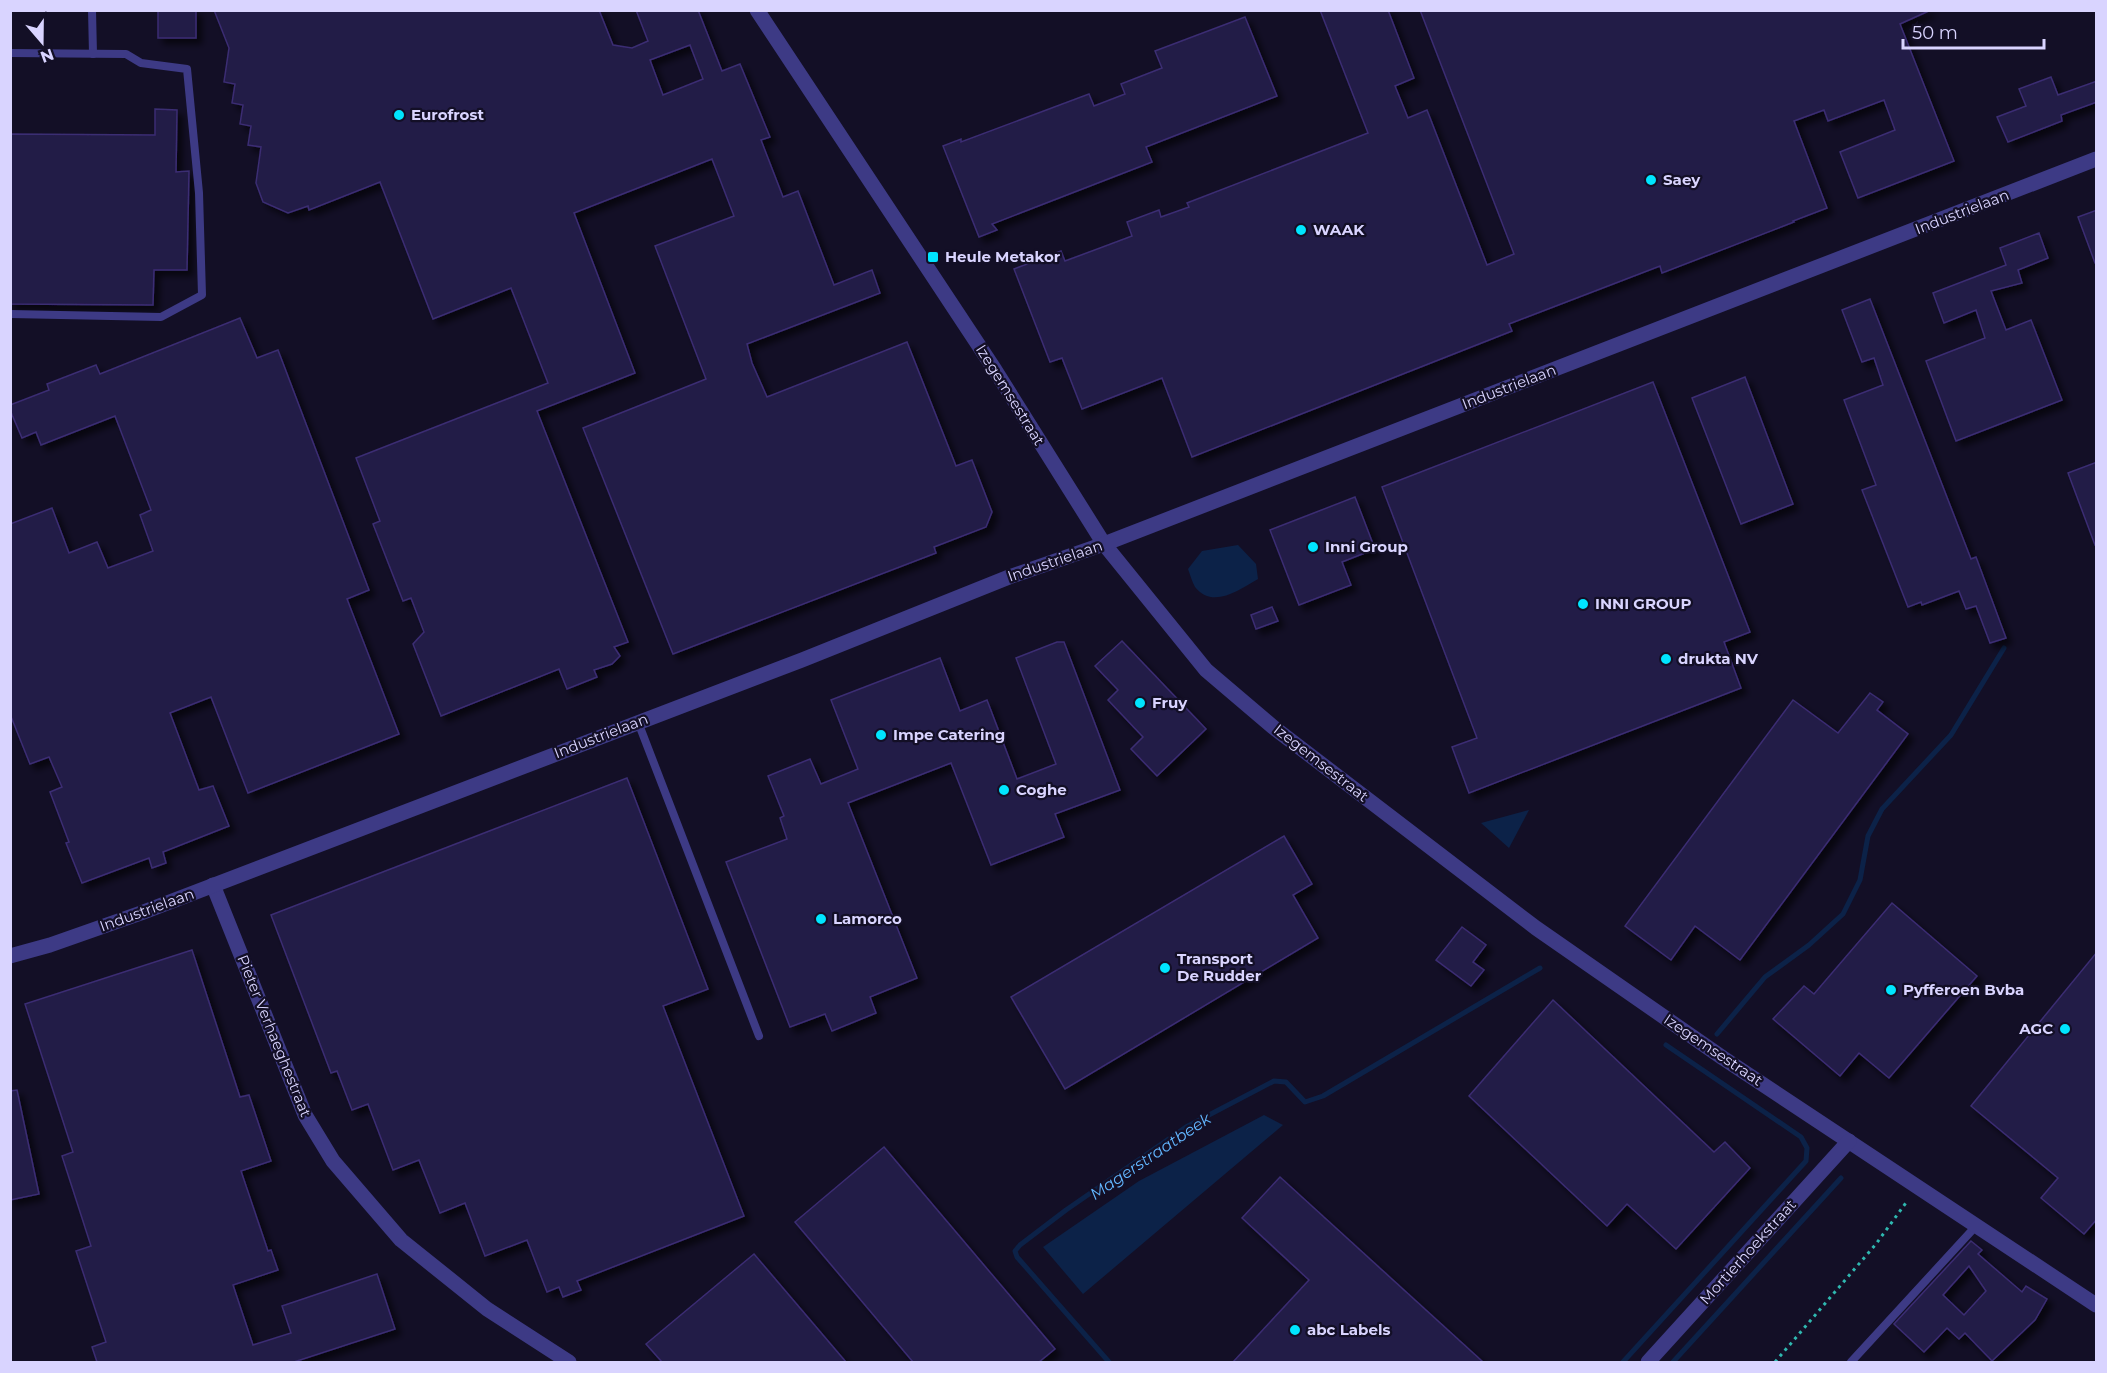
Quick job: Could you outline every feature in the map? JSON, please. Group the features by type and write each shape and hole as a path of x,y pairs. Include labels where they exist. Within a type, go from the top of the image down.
{"street":[{"name":"Izegemsestraat","path":"757,10 995,370 1104,544 1206,670 1273,727 1536,928 1723,1058 2097,1305"},
{"name":"Industrielaan","path":"10,956 50,945 213,885 1009,577 1104,544 2097,159"},
{"name":"Pieter Verhaeghestraat","path":"213,885 305,1115 333,1161 401,1240 487,1309 569,1362"},
{"name":"Mortierhoekstraat","path":"1648,1362 1849,1141"}],"lane":[{"path":"92,10 93,54"},
{"path":"10,53 126,54 141,63 186,69 199,193 202,295 161,317 10,314"},
{"path":"638,722 759,1036"},
{"path":"1851,1362 1976,1226"}],"path":[{"path":"1775,1362 1876,1244 1917,1186"}],"water":[{"path":"1238,545 1256,564 1258,579 1226,595 1210,597 1202,594 1195,587 1188,569 1202,551"},
{"path":"1529,810 1509,848 1481,823"},
{"path":"1264,1115 1283,1125 1083,1294 1043,1247 1139,1181"}],"building":[{"path":"158,10 196,10 196,38 158,38"},
{"path":"214,10 599,10 613,45 632,48 648,41 636,10 698,10 722,71 740,64 770,137 761,140 783,197 798,191 834,285 872,270 880,293 747,344 752,363 767,397 907,342 956,466 972,460 992,512 986,527 934,547 936,553 673,654 583,428 706,379 655,246 734,216 712,159 574,213 635,373 537,411 628,642 614,647 620,656 612,664 594,670 597,677 567,689 559,669 441,716 413,644 424,632 411,598 403,601 373,524 380,521 356,458 548,383 511,288 433,319 380,182 309,210 308,206 288,213 263,202 256,183 261,147 248,145 251,126 240,124 243,105 232,103 235,84 224,82 229,48","holes":["690,45 703,79 663,95 650,60"]},
{"path":"1320,10 1388,10 1414,78 1395,86 1408,118 1427,110 1487,265 1514,254 1420,10 1931,10 1900,24 1954,161 1858,198 1840,152 1895,130 1884,100 1828,121 1824,110 1794,121 1827,208 1662,273 1660,266 1509,324 1512,331 1192,457 1162,378 1082,409 1062,358 1050,362 1014,269 1061,251 1065,261 1132,236 1127,222 1159,210 1161,217 1189,207 1187,203 1368,133"},
{"path":"1245,17 1277,96 1146,147 1152,162 992,224 997,230 979,237 943,146 961,139 961,142 1089,94 1094,106 1125,94 1121,84 1162,68 1155,51"},
{"path":"2051,77 2058,95 2097,81 2097,102 2061,115 2062,121 2008,142 1997,117 2026,106 2019,89"},
{"path":"155,109 177,110 176,172 189,171 187,270 154,270 153,305 10,304 10,134 155,135"},
{"path":"2097,210 2097,263 2095,263 2078,217"},
{"path":"2039,233 2048,258 2018,270 2022,283 1991,291 2006,330 2031,320 2062,400 1956,441 1926,361 1985,338 1976,310 1944,323 1933,293 2006,265 2000,248"},
{"path":"1870,299 1971,559 1976,557 2006,638 1990,643 1976,606 1966,609 1959,591 1922,605 1921,602 1908,607 1862,490 1876,485 1844,400 1883,385 1874,358 1862,362 1842,310"},
{"path":"240,318 257,358 278,350 369,590 347,599 399,734 248,793 211,697 170,713 199,790 213,786 229,826 163,852 166,863 152,868 149,858 82,883 66,843 69,842 50,792 62,787 49,757 30,764 10,714 10,524 52,508 69,553 97,542 108,568 153,551 140,515 151,510 115,416 41,445 36,432 22,438 10,405 49,390 47,384 96,365 100,374"},
{"path":"1745,377 1793,504 1741,524 1692,398"},
{"name":"INNI GROUP","path":"1653,382 1750,632 1724,642 1741,688 1469,793 1452,747 1477,738 1382,487"},
{"path":"2097,462 2097,544 2095,545 2068,473"},
{"path":"1355,497 1375,549 1342,562 1351,585 1299,605 1270,530"},
{"path":"1272,607 1278,621 1256,629 1251,615"},
{"path":"1122,641 1206,729 1157,776 1131,749 1143,737 1108,700 1118,690 1095,666"},
{"path":"1057,642 1064,642 1120,790 1055,814 1064,837 991,865 951,763 848,803 917,978 870,997 876,1013 832,1031 825,1014 790,1027 726,862 787,839 780,818 784,816 768,776 810,759 821,784 858,769 831,700 940,658 960,711 987,700 1017,779 1056,764 1016,658"},
{"path":"1870,693 1883,702 1877,710 1908,734 1740,960 1695,926 1671,960 1625,926 1793,700 1838,733"},
{"path":"627,778 708,989 663,1006 744,1216 577,1281 581,1290 563,1297 559,1287 547,1292 527,1240 485,1256 465,1203 440,1213 419,1160 393,1170 368,1104 352,1110 337,1071 331,1073 271,915"},
{"name":"Transport De Rudder","path":"1284,836 1312,884 1293,895 1318,938 1065,1089 1011,997"},
{"name":"Pyfferoen Bvba","path":"1892,903 1977,976 1889,1078 1859,1053 1840,1076 1773,1019 1804,986 1814,994"},
{"path":"1462,927 1486,945 1473,962 1484,970 1471,986 1436,960"},
{"path":"192,950 240,1097 249,1095 271,1161 241,1171 268,1251 271,1250 278,1270 233,1285 253,1345 291,1333 282,1306 377,1274 395,1329 294,1362 97,1362 92,1347 106,1342 76,1251 91,1246 62,1156 73,1152 25,1004"},
{"name":"AGC","path":"2097,952 2097,1219 2084,1234 2041,1198 2058,1178 1971,1106"},
{"path":"1553,1000 1714,1152 1725,1142 1750,1168 1676,1249 1627,1204 1607,1226 1469,1096"},
{"path":"17,1090 39,1194 10,1200 10,1091"},
{"path":"884,1147 1055,1349 1039,1362 913,1362 795,1222"},
{"path":"1280,1177 1483,1362 1233,1362 1309,1280 1242,1218"},
{"path":"1971,1241 1982,1250 1978,1254 2022,1292 2026,1286 2047,1299 2035,1320 1992,1361 1965,1333 1959,1339 1947,1328 1924,1352 1894,1324","holes":["1969,1266 1986,1291 1964,1315 1943,1295"]},
{"path":"754,1254 846,1362 662,1362 646,1344"}],"waterway":[{"name":"Magerstraatbeek","path":"1717,1034 1765,977 1809,945 1843,914 1860,880 1868,836 1882,809 1951,735 2004,648"},
{"name":"Magerstraatbeek","path":"1109,1362 1017,1257 1015,1251 1020,1245 1066,1210 1186,1127 1274,1081 1286,1082 1305,1102 1323,1096 1540,968"},
{"path":"1623,1362 1806,1161 1807,1148 1801,1137 1666,1045"},
{"path":"1673,1362 1841,1178"}],"place":[{"name":"Eurofrost","path":"399,115"},
{"name":"Saey","path":"1651,180"},
{"name":"WAAK","path":"1301,230"},
{"name":"Heule Metakor","path":"933,257"},
{"name":"Inni Group","path":"1313,547"},
{"name":"INNI GROUP","path":"1583,604"},
{"name":"drukta NV","path":"1666,659"},
{"name":"Fruy","path":"1140,703"},
{"name":"Impe Catering","path":"881,735"},
{"name":"Coghe","path":"1004,790"},
{"name":"Lamorco","path":"821,919"},
{"name":"Transport De Rudder","path":"1165,968"},
{"name":"Pyfferoen Bvba","path":"1891,990"},
{"name":"AGC","path":"2065,1029"},
{"name":"abc Labels","path":"1295,1330"}]}
